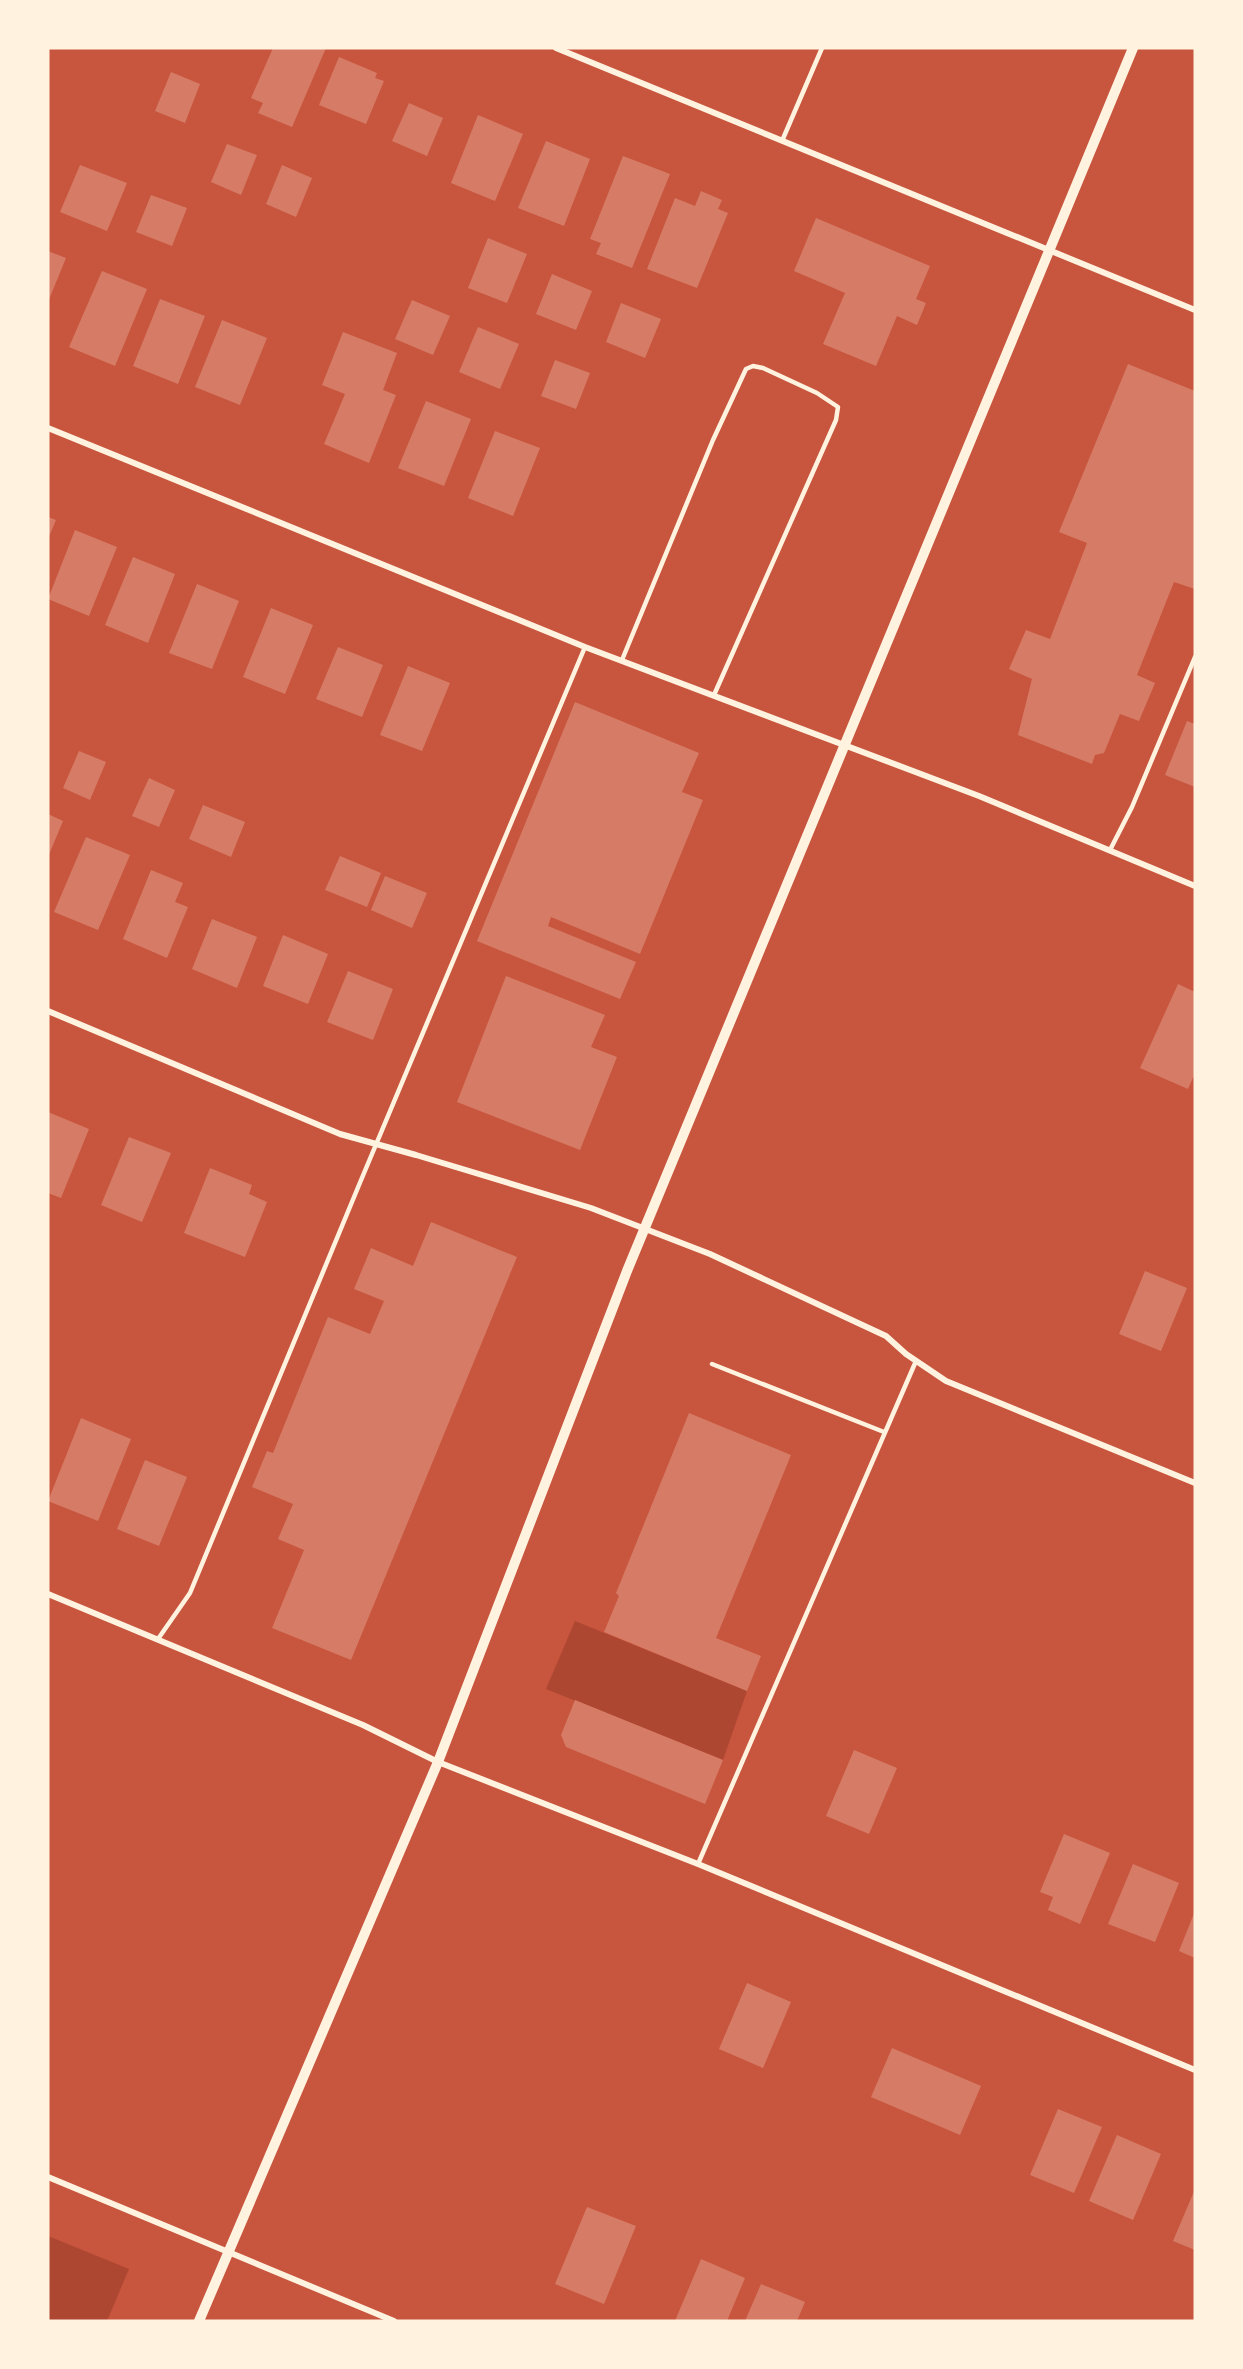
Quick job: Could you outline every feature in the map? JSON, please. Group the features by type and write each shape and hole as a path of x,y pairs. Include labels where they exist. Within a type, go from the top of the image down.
{"street":[{"path":"556,48 1195,310"},
{"path":"199,2321 438,1762 623,1283 1133,48"},
{"path":"48,428 585,647 980,796 1195,886"},
{"path":"48,1011 340,1134 591,1208 710,1254 886,1336 916,1361 946,1381 1195,1483"},
{"path":"48,1594 363,1725 438,1762 698,1863 1195,2070"},
{"path":"48,2177 394,2321"}],"lane":[{"path":"782,141 822,48"},
{"path":"622,660 713,440 746,369 753,366 763,368 818,393 838,407 836,420 714,695"},
{"path":"158,1639 190,1593 585,647"},
{"path":"1110,850 1132,807 1195,657"},
{"path":"698,1863 916,1361"},
{"path":"712,1364 885,1432"}],"shaded area":[{"path":"575,1621 747,1691 723,1760 546,1689"},
{"path":"48,2236 129,2269 107,2321 48,2321"}],"building":[{"path":"273,48 326,48 292,127 258,113 263,103 251,98"},
{"path":"339,57 377,73 375,78 384,81 366,124 319,105"},
{"path":"171,72 200,84 185,123 155,111"},
{"path":"409,103 443,118 427,156 392,141"},
{"path":"478,115 523,134 495,201 451,183"},
{"path":"546,141 590,159 564,226 518,208"},
{"path":"227,144 257,155 241,195 211,182"},
{"path":"623,156 670,174 632,268 596,254 601,243 590,239"},
{"path":"80,165 127,183 107,231 60,212"},
{"path":"282,165 312,178 296,217 266,204"},
{"path":"701,191 722,200 718,209 728,213 697,288 647,269 675,198 695,206"},
{"path":"151,195 187,208 172,246 136,232"},
{"path":"816,218 930,266 916,299 926,303 917,325 897,316 876,366 823,344 845,293 794,271"},
{"path":"488,238 527,254 507,303 468,288"},
{"path":"48,251 66,258 48,302"},
{"path":"102,271 147,289 115,366 69,347"},
{"path":"552,274 592,291 576,330 536,314"},
{"path":"160,299 205,316 178,384 133,366"},
{"path":"412,300 450,316 433,355 395,339"},
{"path":"621,303 661,319 645,358 606,342"},
{"path":"222,320 267,338 240,405 195,387"},
{"path":"478,327 519,344 500,389 459,372"},
{"path":"343,332 397,353 383,390 396,395 369,463 324,444 345,394 322,385"},
{"path":"555,360 590,373 576,409 541,396"},
{"path":"1128,364 1195,391 1195,589 1174,582 1137,675 1155,683 1139,721 1120,714 1104,753 1095,755 1092,764 1018,735 1032,679 1009,669 1026,630 1050,639 1087,543 1059,532"},
{"path":"426,401 471,419 444,486 398,468"},
{"path":"495,431 540,448 513,516 468,498"},
{"path":"48,517 56,520 48,539"},
{"path":"75,530 117,547 89,616 48,599"},
{"path":"133,557 175,574 148,643 105,625"},
{"path":"197,584 239,601 212,669 169,653"},
{"path":"271,608 313,625 285,694 243,677"},
{"path":"338,647 383,665 362,717 316,699"},
{"path":"408,666 450,683 422,751 380,735"},
{"path":"575,702 699,753 682,792 703,800 640,954 551,917 548,926 636,962 620,999 477,941"},
{"path":"1187,721 1195,724 1195,787 1165,775"},
{"path":"79,751 106,762 90,800 63,788"},
{"path":"149,778 175,790 159,827 132,816"},
{"path":"203,805 245,822 231,857 189,839"},
{"path":"48,814 63,821 48,857"},
{"path":"86,837 130,855 98,930 54,912"},
{"path":"340,856 381,873 367,907 325,890"},
{"path":"151,870 183,883 175,902 188,907 167,958 123,939"},
{"path":"385,876 427,893 412,928 371,910"},
{"path":"212,919 257,937 237,988 192,969"},
{"path":"283,935 328,954 308,1004 263,986"},
{"path":"348,971 393,989 373,1040 327,1022"},
{"path":"506,976 605,1015 591,1047 617,1057 580,1150 457,1102"},
{"path":"1178,984 1195,992 1195,1073 1188,1089 1140,1068"},
{"path":"48,1112 89,1129 61,1198 48,1193"},
{"path":"129,1137 171,1153 142,1222 101,1205"},
{"path":"210,1168 252,1185 249,1194 267,1202 245,1257 184,1233"},
{"path":"431,1222 517,1257 351,1660 272,1628 304,1550 278,1539 293,1504 252,1487 267,1451 273,1453 328,1317 370,1334 384,1301 354,1289 371,1248 413,1266"},
{"path":"1145,1271 1187,1288 1161,1351 1119,1334"},
{"path":"689,1413 791,1455 716,1638 761,1656 747,1691 604,1632 619,1596 616,1593"},
{"path":"81,1418 131,1439 98,1521 48,1501"},
{"path":"145,1460 187,1477 159,1546 117,1529"},
{"path":"575,1700 723,1760 705,1804 566,1747 561,1735"},
{"path":"854,1750 897,1768 869,1834 826,1816"},
{"path":"1064,1834 1110,1853 1080,1924 1048,1910 1053,1897 1040,1892"},
{"path":"1133,1864 1179,1883 1155,1942 1108,1924"},
{"path":"1195,1911 1195,1958 1179,1951"},
{"path":"747,1983 791,2002 763,2068 719,2049"},
{"path":"892,2048 981,2086 960,2135 871,2097"},
{"path":"1058,2109 1102,2127 1074,2193 1030,2175"},
{"path":"1117,2135 1161,2154 1133,2220 1089,2201"},
{"path":"1195,2189 1195,2250 1173,2241"},
{"path":"587,2207 636,2226 604,2304 555,2284"},
{"path":"701,2259 745,2278 727,2321 675,2321"},
{"path":"761,2284 805,2302 797,2321 745,2321"}]}
